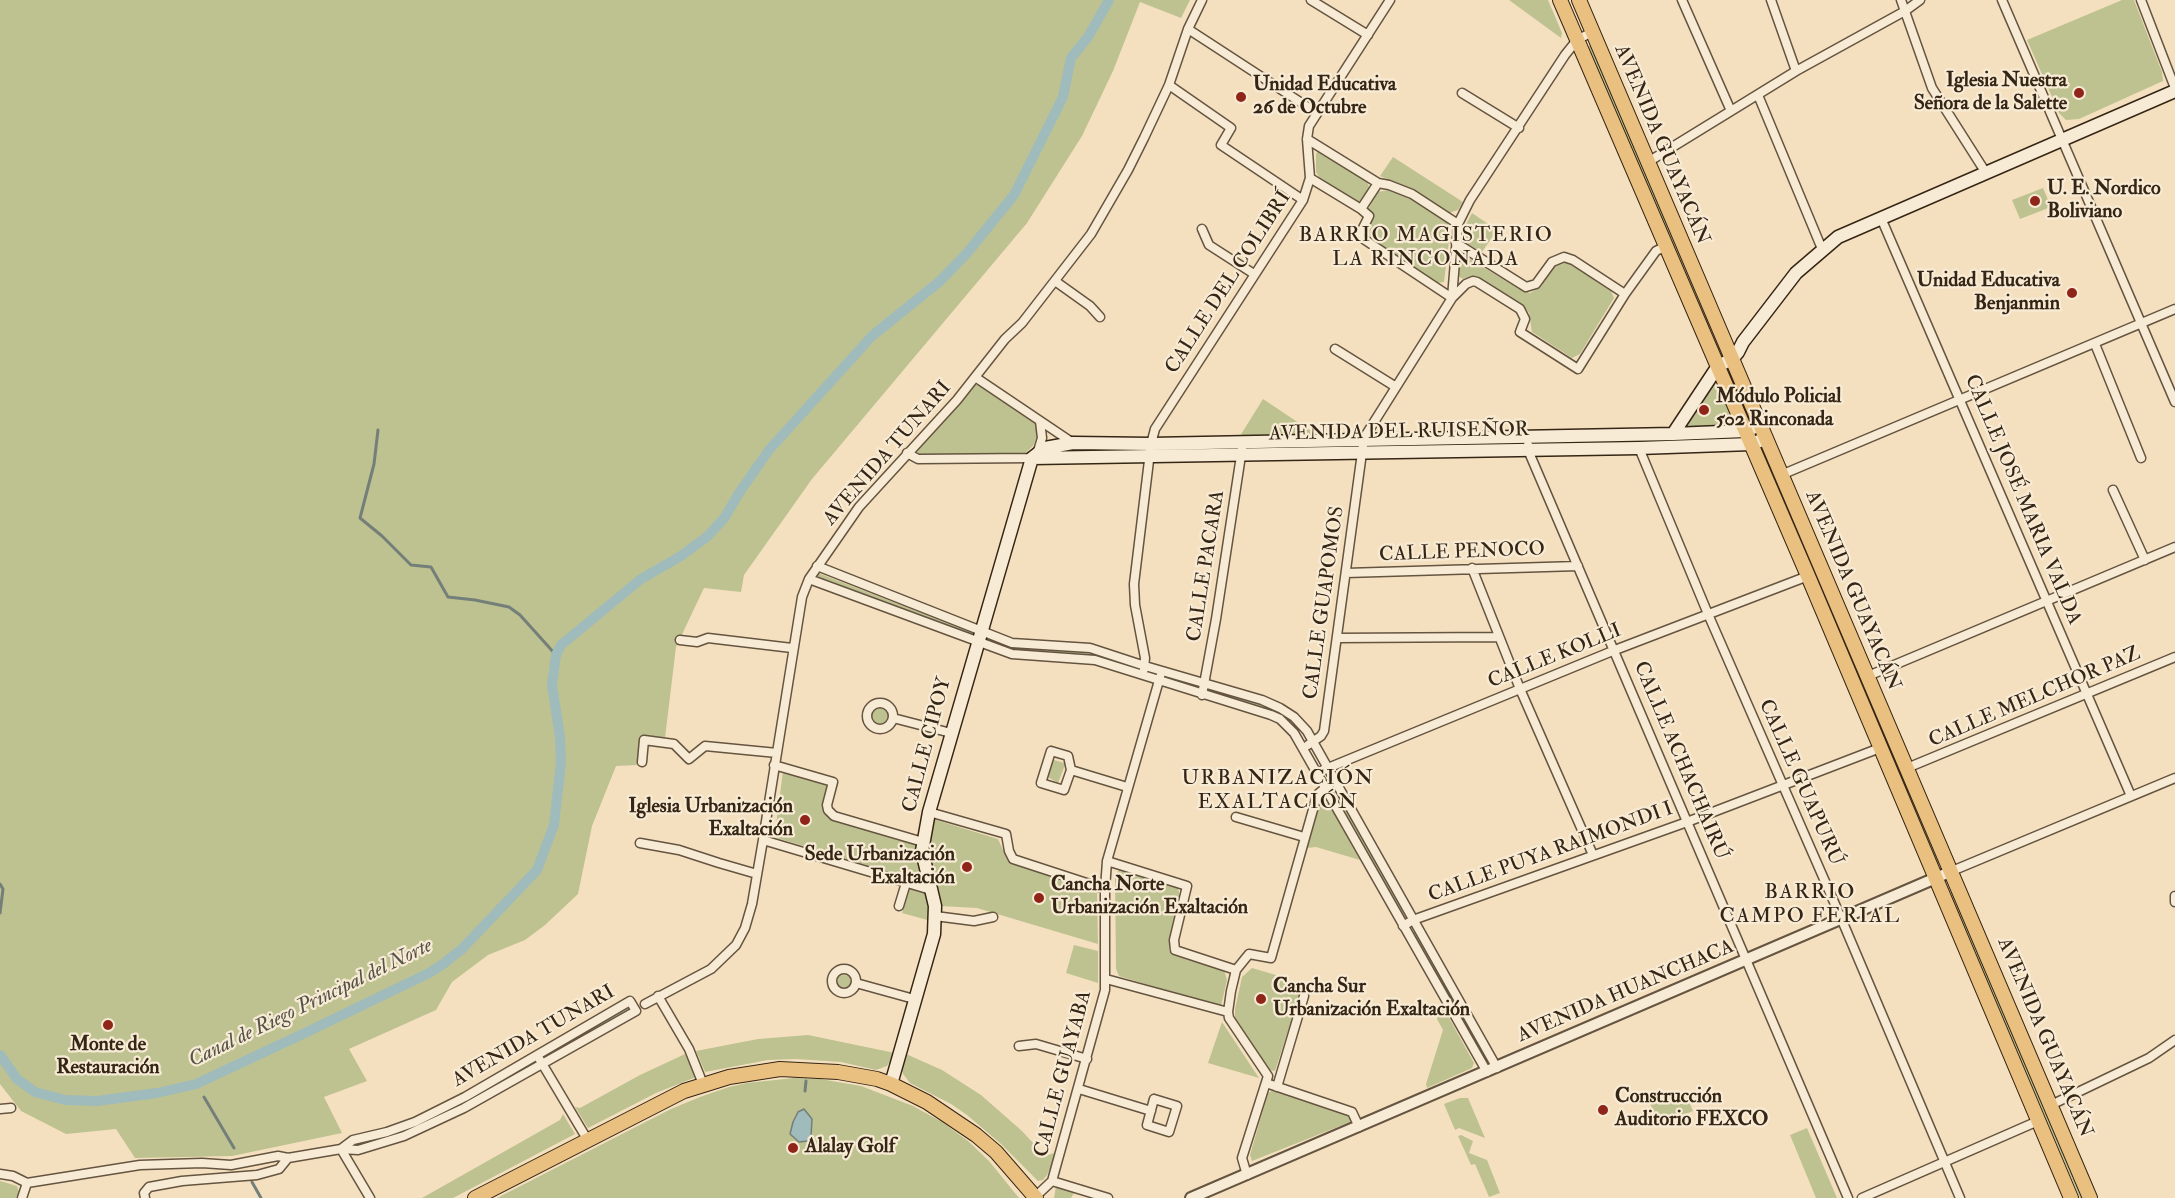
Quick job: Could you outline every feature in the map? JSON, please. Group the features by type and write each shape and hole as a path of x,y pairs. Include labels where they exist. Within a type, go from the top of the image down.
{"main road":[{"name":"AVENIDA GUAYACÁN","path":"1560,0 1808,576 2071,1198"},
{"name":"AVENIDA GUAYACÁN","path":"1579,0 2090,1198"},
{"path":"1673,434 1718,366 1732,359 1796,273 1838,237 2175,89"},
{"name":"AVENIDA DEL RUISEÑOR","path":"1032,458 1244,441 1673,434 1745,431 1760,425"},
{"name":"AVENIDA DEL RUISEÑOR","path":"1032,458 1045,448 1073,442 1151,450 1241,455 1639,448 1751,444 1765,439"},
{"name":"CALLE CIPOY","path":"891,1084 934,934 935,916 923,857 923,842 929,812 1032,458"},
{"path":"475,1198 664,1100 703,1084 754,1071 780,1069 838,1072 891,1084 927,1102 976,1135 996,1152 1036,1198"}],"street":[{"name":"AVENIDA TUNARI","path":"645,1004 711,969 736,945 745,928 752,904 763,840 792,648 802,597 809,579 859,507 975,377 993,353 1022,323 1090,234 1128,170 1169,85 1188,29 1202,0"},
{"path":"1311,0 1368,35"},
{"name":"CALLE DEL COLIBRÍ","path":"1144,671 1145,658 1134,605 1134,584 1155,429 1303,200 1310,178 1307,139 1309,126 1390,0"},
{"path":"1682,0 1731,111"},
{"path":"1771,0 1796,72"},
{"path":"1901,0 1932,88 1986,173"},
{"path":"1648,162 1920,0"},
{"path":"2002,0 2175,402"},
{"path":"2141,0 2175,89"},
{"path":"1188,29 1317,113"},
{"path":"1452,298 1458,224 1470,200 1565,55 1577,40 1592,32"},
{"path":"1169,85 1231,128 1221,145 1303,200"},
{"path":"1462,93 1519,128"},
{"path":"1758,95 1822,249"},
{"path":"1307,139 1378,183 1412,194 1458,224"},
{"path":"1310,178 1369,216 1359,236 1452,298"},
{"path":"1361,209 1378,183"},
{"name":"CALLE JOSÉ MARIA VALDA","path":"1881,218 1962,400 2131,796"},
{"path":"1202,229 1209,245 1254,274"},
{"path":"1456,243 1526,287 1536,284 1552,262 1564,257 1573,260 1625,294"},
{"path":"1364,438 1452,298 1466,284 1473,281 1478,282 1520,309 1524,314 1524,324 1520,332 1578,369 1625,294 1656,251 1666,246"},
{"path":"1055,281 1090,306 1100,317"},
{"path":"1781,475 2175,309"},
{"path":"2096,344 2141,459"},
{"path":"1335,350 1396,387"},
{"path":"975,377 1073,442"},
{"name":"CALLE CIPOY","path":"1032,458 1038,451 1042,438 1040,420"},
{"name":"CALLE ACHACHAIRÚ","path":"1527,436 1528,450 1848,1198"},
{"name":"CALLE GUAPOMOS","path":"1313,742 1322,736 1324,731 1364,438"},
{"name":"CALLE PACARA","path":"1202,695 1244,441"},
{"name":"CALLE GUAPURÚ","path":"1639,448 1708,614 1960,1198"},
{"name":"AVENIDA DEL RUISEÑOR","path":"907,453 918,459 1032,458"},
{"path":"2112,490 2145,560"},
{"path":"1868,676 2175,547"},
{"path":"817,566 979,637"},
{"name":"CALLE PENOCO","path":"1346,573 1578,566"},
{"path":"1472,568 1520,689 1593,855"},
{"name":"CALLE KOLLI","path":"1317,772 1615,650 1808,576"},
{"path":"809,579 979,637 1012,643 1090,648 1144,671 1159,681 1271,715 1287,725 1317,772 1402,926 1492,1070"},
{"path":"1337,638 1498,636"},
{"path":"680,640 697,642 708,638 792,648"},
{"name":"CALLE MELCHOR PAZ","path":"1907,768 2175,657"},
{"path":"1144,671 1161,671 1280,708 1300,724 1313,742 1413,920 1492,1070"},
{"name":"CALLE GUAYABA","path":"1036,1198 1052,1181 1105,990 1107,861 1161,671"},
{"path":"893,718 951,733"},
{"path":"642,762 644,740 674,744 689,759 705,746 777,753"},
{"path":"1303,748 1313,742"},
{"name":"CALLE PUYA RAIMONDI I","path":"1402,926 1413,920 1688,822 1880,748"},
{"path":"1051,751 1068,756 1071,770 1064,790 1041,783 1051,751"},
{"path":"774,765 833,782 827,805 828,810 834,816 923,842"},
{"path":"1071,770 1127,787"},
{"name":"AVENIDA HUANCHACA","path":"1191,1198 1841,918 2175,778"},
{"path":"1247,1174 1242,1158 1268,1076 1233,1026 1228,1012 1236,970 1249,954 1271,958 1316,799 1325,787 1334,781"},
{"path":"929,812 1006,834 1013,859 1105,889"},
{"path":"1236,818 1305,837"},
{"path":"763,840 931,890"},
{"path":"640,843 679,850 757,874"},
{"path":"1107,861 1187,886 1174,940 1175,950 1236,970"},
{"path":"899,906 906,883"},
{"path":"2175,896 2175,902"},
{"path":"935,916 974,921 993,917"},
{"path":"1106,979 1228,1012"},
{"path":"856,983 914,999"},
{"path":"658,996 689,1048 703,1084"},
{"path":"1277,1087 1304,996"},
{"name":"AVENIDA TUNARI","path":"0,1174 13,1176 27,1183 140,1166 202,1162 231,1165 278,1156 288,1158 341,1149 358,1150 404,1136 464,1108 636,1011 630,1001 465,1097 415,1122 353,1140 341,1149"},
{"path":"2051,1105 2149,1058 2175,1040"},
{"path":"1019,1046 1036,1044 1087,1059"},
{"path":"537,1054 587,1139"},
{"path":"1266,1083 1352,1112 1359,1127"},
{"path":"1079,1089 1151,1111"},
{"path":"0,1109 11,1108"},
{"path":"1862,1198 2038,1121"},
{"path":"341,1149 370,1198"},
{"name":"AVENIDA TUNARI","path":"144,1196 149,1187 182,1181 257,1175 279,1169 288,1158"},
{"path":"1052,1181 1108,1198"},
{"path":"22,1198 27,1183"}],"green space":[{"path":"0,0 1190,0 1181,18 1140,2 1113,71 1082,136 1027,223 812,479 744,575 741,592 704,588 676,647 665,738 642,735 637,765 616,766 592,826 578,894 525,940 488,955 452,982 436,1010 349,1049 367,1081 324,1097 342,1133 232,1156 135,1158 116,1129 66,1134 21,1111 0,1084"},
{"path":"1509,0 1548,0 1562,33 1561,38"},
{"path":"2122,0 2134,0 2162,72 2163,81 2079,119 2066,120 2059,113 2027,40"},
{"path":"1591,45 1711,328 1707,329 1588,47"},
{"path":"1318,151 1367,181 1369,187 1361,201 1356,201 1319,177 1316,172"},
{"path":"1393,157 1463,202 1458,210 1449,213 1415,191 1380,176"},
{"path":"2043,188 2051,207 2020,219 2012,200"},
{"path":"1389,190 1406,196 1448,222 1450,233 1444,282 1437,283 1366,235 1365,232 1374,214 1368,209 1377,192"},
{"path":"1472,213 1497,230 1482,252 1466,243 1463,238 1463,230"},
{"path":"1463,255 1519,289 1530,293 1541,287 1556,263 1567,262 1611,291 1614,298 1580,354 1572,358 1532,332 1529,313 1522,304 1475,277 1463,279 1458,276 1459,257"},
{"path":"1713,384 1717,385 1732,418 1728,428 1685,429 1685,426"},
{"path":"975,385 979,385 1033,420 1037,427 1037,437 1033,446 1022,456 918,454 917,449"},
{"path":"1263,399 1317,435 1240,436"},
{"path":"1709,438 1709,442 1537,445 1536,440"},
{"path":"1764,452 1941,863 1937,864 1760,453"},
{"path":"818,573 976,634 975,637 817,576"},
{"path":"1009,647 1099,654 1099,657 1009,650"},
{"path":"1213,691 1280,711 1293,723 1291,724 1267,708 1213,694"},
{"path":"879,707 885,710 888,716 885,722 879,725 873,722 870,716 873,710"},
{"path":"1054,760 1065,765 1058,783 1048,777"},
{"path":"783,771 828,785 823,807 825,814 829,817 919,846 918,857 923,880 919,881 777,838 775,833"},
{"path":"1324,803 1329,804 1360,860 1316,847 1307,848 1318,808"},
{"path":"1345,808 1407,918 1404,919 1342,810"},
{"path":"933,819 998,839 1008,861 1014,864 1097,890 1098,944 977,908 940,906 928,855 928,841"},
{"path":"1119,870 1178,888 1180,898 1169,939 1169,951 1174,955 1224,970 1227,980 1221,1006 1119,976 1116,969 1115,876"},
{"path":"913,888 922,890 928,896 931,921 902,913 909,890"},
{"path":"1954,892 2084,1198 2080,1198 1950,894"},
{"path":"1415,932 1487,1056 1483,1058 1412,933"},
{"path":"1074,945 1098,951 1098,983 1066,973"},
{"path":"1252,968 1303,985 1275,1071 1270,1070 1235,1019 1242,977"},
{"path":"841,975 847,975 851,982 847,989 841,989 837,985 837,979"},
{"path":"629,1007 630,1010 549,1057 547,1054"},
{"path":"1443,1007 1474,1063 1472,1068 1427,1088 1426,1084 1443,1030 1437,1019"},
{"path":"1222,1022 1259,1078 1208,1063"},
{"path":"808,1035 895,1053 887,1066 876,1070 841,1062 796,1059 768,1060 705,1072 696,1051 758,1039"},
{"path":"685,1054 696,1077 656,1093 588,1128 575,1107 580,1108 640,1075"},
{"path":"906,1054 942,1070 981,1095 1022,1131 1045,1156 1057,1152 1043,1180 1038,1181 1001,1144 967,1115 910,1083 902,1069"},
{"path":"527,1065 528,1068 465,1104 402,1134 356,1146 355,1144 400,1130"},
{"name":"Alalay Golf","path":"794,1078 820,1079 861,1086 913,1106 942,1122 968,1141 989,1161 1019,1198 497,1198 671,1109 700,1097 747,1083"},
{"path":"1273,1090 1350,1115 1352,1118 1350,1122 1252,1161 1250,1155 1268,1093"},
{"path":"1645,1091 1677,1096 1685,1093 1693,1111 1659,1125"},
{"path":"1460,1098 1468,1098 1485,1138 1459,1128 1455,1130 1444,1104"},
{"path":"563,1114 575,1134 453,1198 422,1198 560,1120"},
{"path":"1807,1128 1837,1198 1816,1198 1790,1135"},
{"path":"1461,1135 1473,1141 1469,1153 1487,1160 1500,1193 1489,1197 1475,1164 1471,1165 1458,1136"},
{"path":"0,1181 17,1186 19,1192 16,1198 0,1198"},
{"path":"1056,1186 1074,1193 1071,1198 1054,1198"}],"water":[{"path":"804,1109 812,1119 811,1137 808,1141 799,1142 790,1134 798,1112"}],"waterway":[{"name":"Canal de Riego Principal del Norte","path":"0,1055 17,1079 35,1092 65,1100 97,1101 157,1093 196,1084 307,1032 429,973 462,949 537,870 554,825 561,762 560,737 552,685 556,655 561,645 641,579 681,556 708,536 725,517 769,450 872,336 939,282 967,253 1014,195 1063,97 1071,58 1088,37 1109,0"},
{"path":"378,430 374,464 360,518 411,565 431,567 448,597 509,607 520,615 556,655"},
{"path":"0,884 3,889 0,913"},
{"path":"805,1091 806,1081"},
{"path":"204,1097 234,1148"},
{"path":"252,1182 261,1198"}],"place":[{"name":"Iglesia Nuestra Señora de la Salette","path":"2079,93"},
{"name":"Unidad Educativa 26 de Octubre","path":"1241,97"},
{"name":"U. E. Nordico Boliviano","path":"2035,201"},
{"name":"Unidad Educativa Benjanmin","path":"2072,293"},
{"name":"Módulo Policial 502 Rinconada","path":"1704,410"},
{"name":"Iglesia Urbanización Exaltación","path":"805,820"},
{"name":"Sede Urbanización Exaltación","path":"967,867"},
{"name":"Cancha Norte Urbanización Exaltación","path":"1039,898"},
{"name":"Cancha Sur Urbanización Exaltación","path":"1261,999"},
{"name":"Monte de Restauración","path":"108,1025"},
{"name":"Construcción Auditorio FEXCO","path":"1603,1110"},
{"name":"Alalay Golf","path":"793,1148"}],"district":[{"name":"BARRIO MAGISTERIO LA RINCONADA","path":"1426,248"},
{"name":"URBANIZACIÓN EXALTACIÓN","path":"1278,791"},
{"name":"BARRIO CAMPO FERIAL","path":"1810,905"}]}
